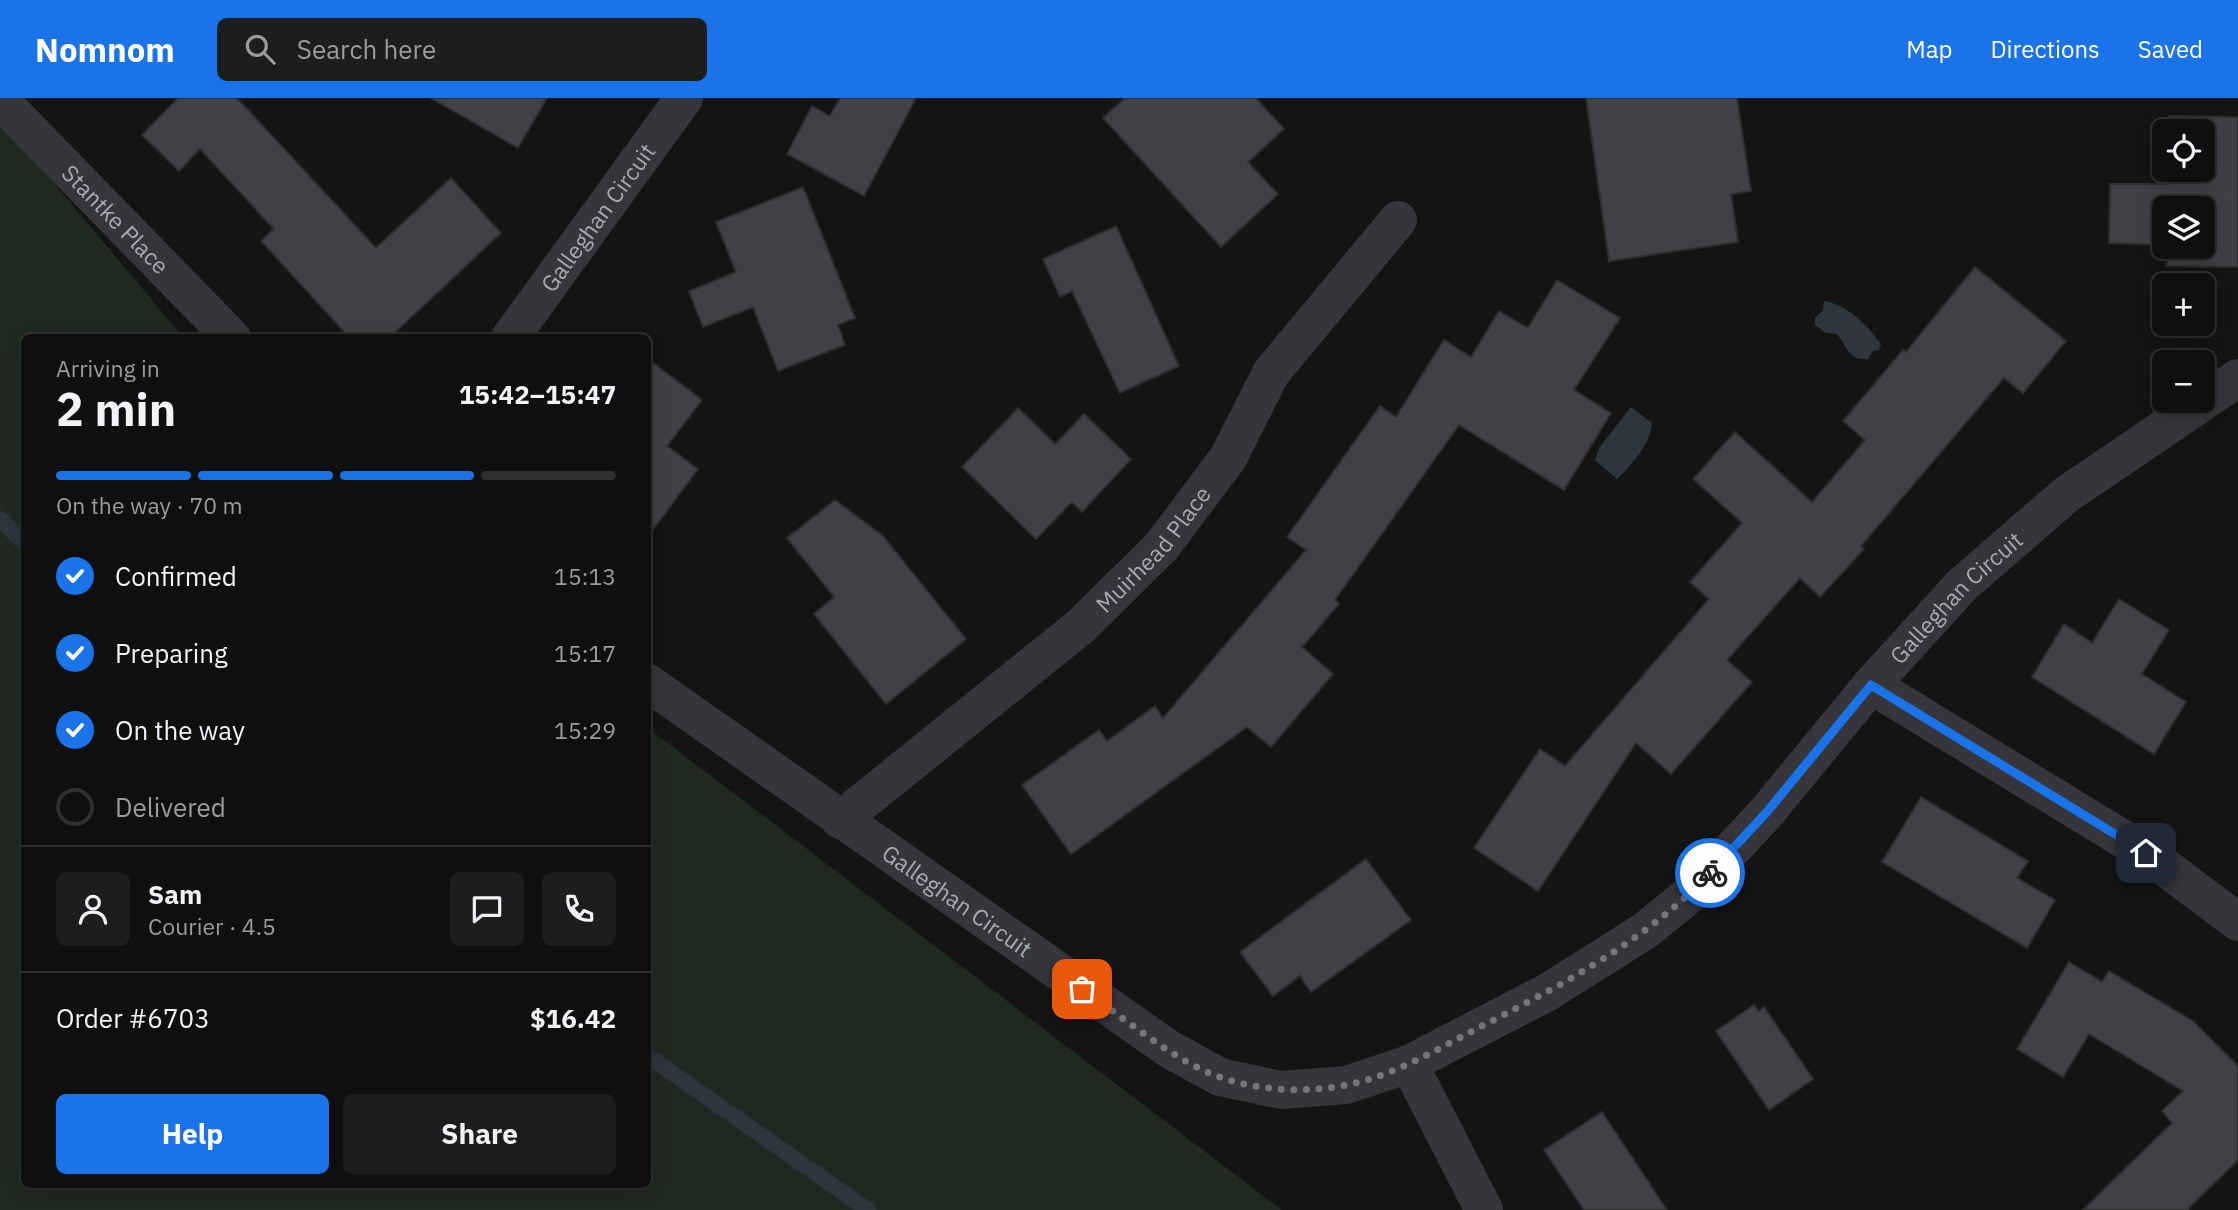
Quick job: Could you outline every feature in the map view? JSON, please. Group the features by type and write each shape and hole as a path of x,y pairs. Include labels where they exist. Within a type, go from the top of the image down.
{"street":[{"name":"Galleghan Circuit","path":"513,334 684,98"},
{"name":"Stantke Place","path":"0,100 228,334"},
{"name":"Muirhead Place","path":"840,820 1081,626 1162,546 1228,458 1271,373 1398,219"},
{"name":"Galleghan Circuit","path":"651,685 1168,1049 1220,1077 1281,1090 1346,1085 1409,1064 1548,992 1646,930 1690,894 1766,813 1871,685 1962,585 2067,494 2238,378"},
{"path":"1871,685 2146,853 2238,922"},
{"path":"1409,1064 1484,1210"}],"shaded area":[{"path":"0,119 181,334 21,334 21,1188 651,1188 651,730 1282,1210 0,1210"},
{"path":"1824,301 1833,303 1857,317 1881,344 1879,350 1873,351 1868,359 1857,358 1849,352 1837,334 1826,333 1815,325 1815,318 1823,310"},
{"path":"1631,407 1652,423 1651,431 1639,454 1617,479 1595,460 1599,448"}],"building":[{"path":"178,98 237,98 376,248 451,178 501,233 393,334 346,334 261,241 274,229 200,149 179,171 142,135"},
{"path":"431,98 547,98 518,148"},
{"path":"840,98 916,98 864,196 787,154 812,106 830,116"},
{"path":"1125,98 1256,98 1284,129 1248,162 1278,194 1221,247 1103,118"},
{"path":"1586,98 1737,98 1751,191 1731,194 1738,242 1609,261"},
{"path":"2169,116 2238,117 2238,267 2167,266 2167,259 2215,259 2215,196 2152,196 2152,245 2109,243 2110,184 2215,182 2215,119 2169,119"},
{"path":"803,187 855,318 838,325 845,345 778,371 753,307 703,327 689,291 736,272 716,222"},
{"path":"1116,226 1179,366 1120,393 1072,291 1060,297 1043,259"},
{"path":"1975,267 2066,341 2023,393 2004,378 1861,546 1864,549 1820,597 1800,578 1727,660 1752,682 1671,774 1636,743 1538,891 1474,848 1540,749 1565,766 1709,599 1690,582 1742,523 1693,479 1735,432 1812,502 1865,440 1843,421 1903,350 1906,352"},
{"path":"1557,280 1620,318 1574,390 1611,413 1564,490 1459,425 1335,600 1339,604 1302,647 1333,674 1271,747 1247,727 1071,854 1022,785 1099,730 1107,741 1155,706 1163,718 1306,550 1287,537 1380,406 1396,417 1444,340 1471,357 1499,311 1528,328"},
{"path":"651,361 702,400 667,446 698,469 651,532"},
{"path":"1018,408 1055,444 1084,414 1131,459 1082,512 1072,502 1036,539 962,467"},
{"path":"835,500 883,536 966,639 886,704 814,614 834,597 787,538"},
{"path":"2119,599 2169,630 2142,674 2186,702 2154,754 2032,677 2064,624 2092,643"},
{"path":"1921,797 2028,861 2017,878 2055,900 2027,948 1882,862"},
{"path":"1366,859 1411,920 1311,992 1300,976 1273,996 1240,952"},
{"path":"2069,962 2102,982 2109,971 2193,1021 2238,1066 2238,1160 2187,1210 2083,1210 2172,1123 2162,1111 2183,1091 2089,1034 2063,1077 2017,1049"},
{"path":"1754,1005 1759,1011 1764,1007 1813,1079 1769,1110 1716,1031"},
{"path":"1602,1112 1667,1210 1584,1210 1544,1150"}],"waterway":[{"path":"0,519 21,540"},
{"path":"651,1058 868,1210"}],"way so far":[{"path":"1082,989 1168,1049 1220,1077 1281,1090 1346,1085 1409,1064 1548,992 1646,930 1690,894 1710,873"}],"route":[{"path":"1710,873 1766,813 1871,685 2146,853"}]}
